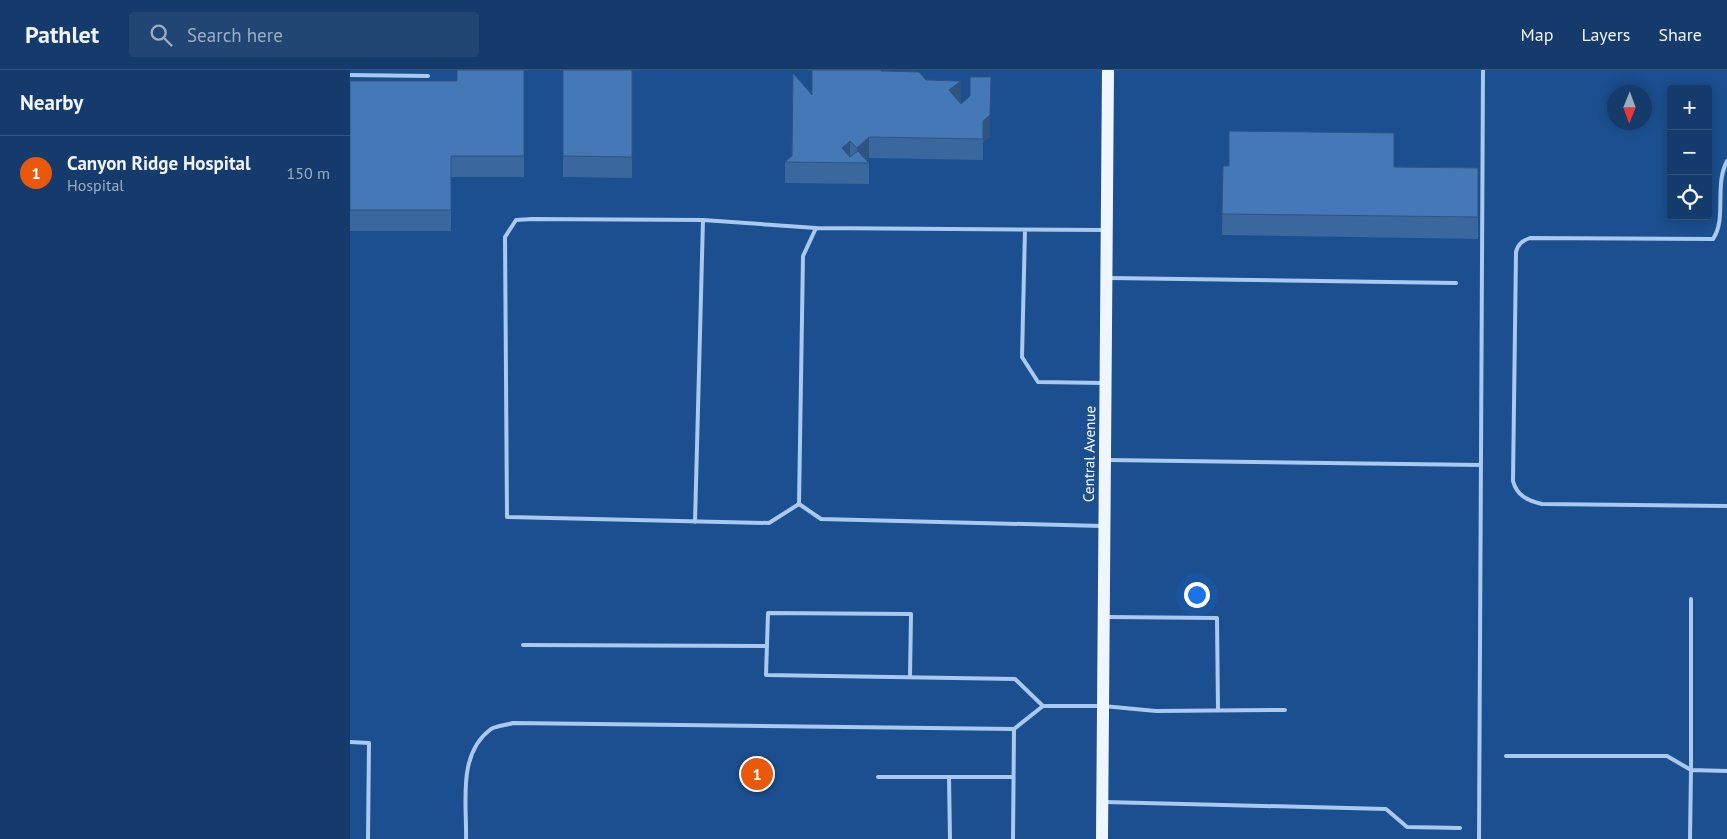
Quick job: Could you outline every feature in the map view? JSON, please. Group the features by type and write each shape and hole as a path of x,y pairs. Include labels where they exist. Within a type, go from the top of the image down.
{"main road":[{"name":"Central Avenue","path":"1102,839 1108,70"}],"lane":[{"path":"1479,839 1483,70"},
{"path":"350,75 428,76"},
{"path":"1727,161 1723,173 1722,227 1713,239 1705,241 1530,238 1523,240 1518,246 1512,481 1520,495 1542,504 1727,506"},
{"path":"799,504 769,522 695,522 507,516 505,237 516,220 702,220 816,228 1107,230"},
{"path":"695,522 702,220"},
{"path":"799,504 803,256 816,228"},
{"path":"1025,230 1022,357 1038,382 1106,383"},
{"path":"1106,278 1456,283"},
{"path":"1105,460 1481,465"},
{"path":"799,504 821,519 1105,526"},
{"path":"1690,839 1691,599"},
{"path":"910,677 911,614 768,613 766,675 1014,679 1043,706"},
{"path":"1104,617 1217,618 1218,710"},
{"path":"523,645 767,646"},
{"path":"466,839 467,763 475,747 492,729 513,723 1014,729 1043,706 1103,706 1156,711 1285,710"},
{"path":"1013,839 1014,729"},
{"path":"350,742 369,743 368,839"},
{"path":"1506,756 1667,756 1691,770 1727,771"},
{"path":"878,777 1013,777"},
{"path":"950,777 950,839"},
{"path":"1102,802 1386,809 1407,827 1460,828"}],"building":[{"path":"457,70 524,70 524,156 451,156 451,210 350,210 350,81 457,81"},
{"path":"563,70 632,70 632,157 563,156"},
{"path":"812,70 919,72 926,80 961,81 949,90 961,104 970,96 970,77 991,77 990,115 983,121 983,139 869,137 857,148 850,141 842,148 850,157 858,151 869,163 785,162 792,156 793,73 812,95"},
{"path":"1229,131 1394,133 1394,167 1478,168 1478,217 1222,214 1223,166 1229,166"}],"place":[{"name":"Canyon Ridge Hospital","path":"757,774"}]}
